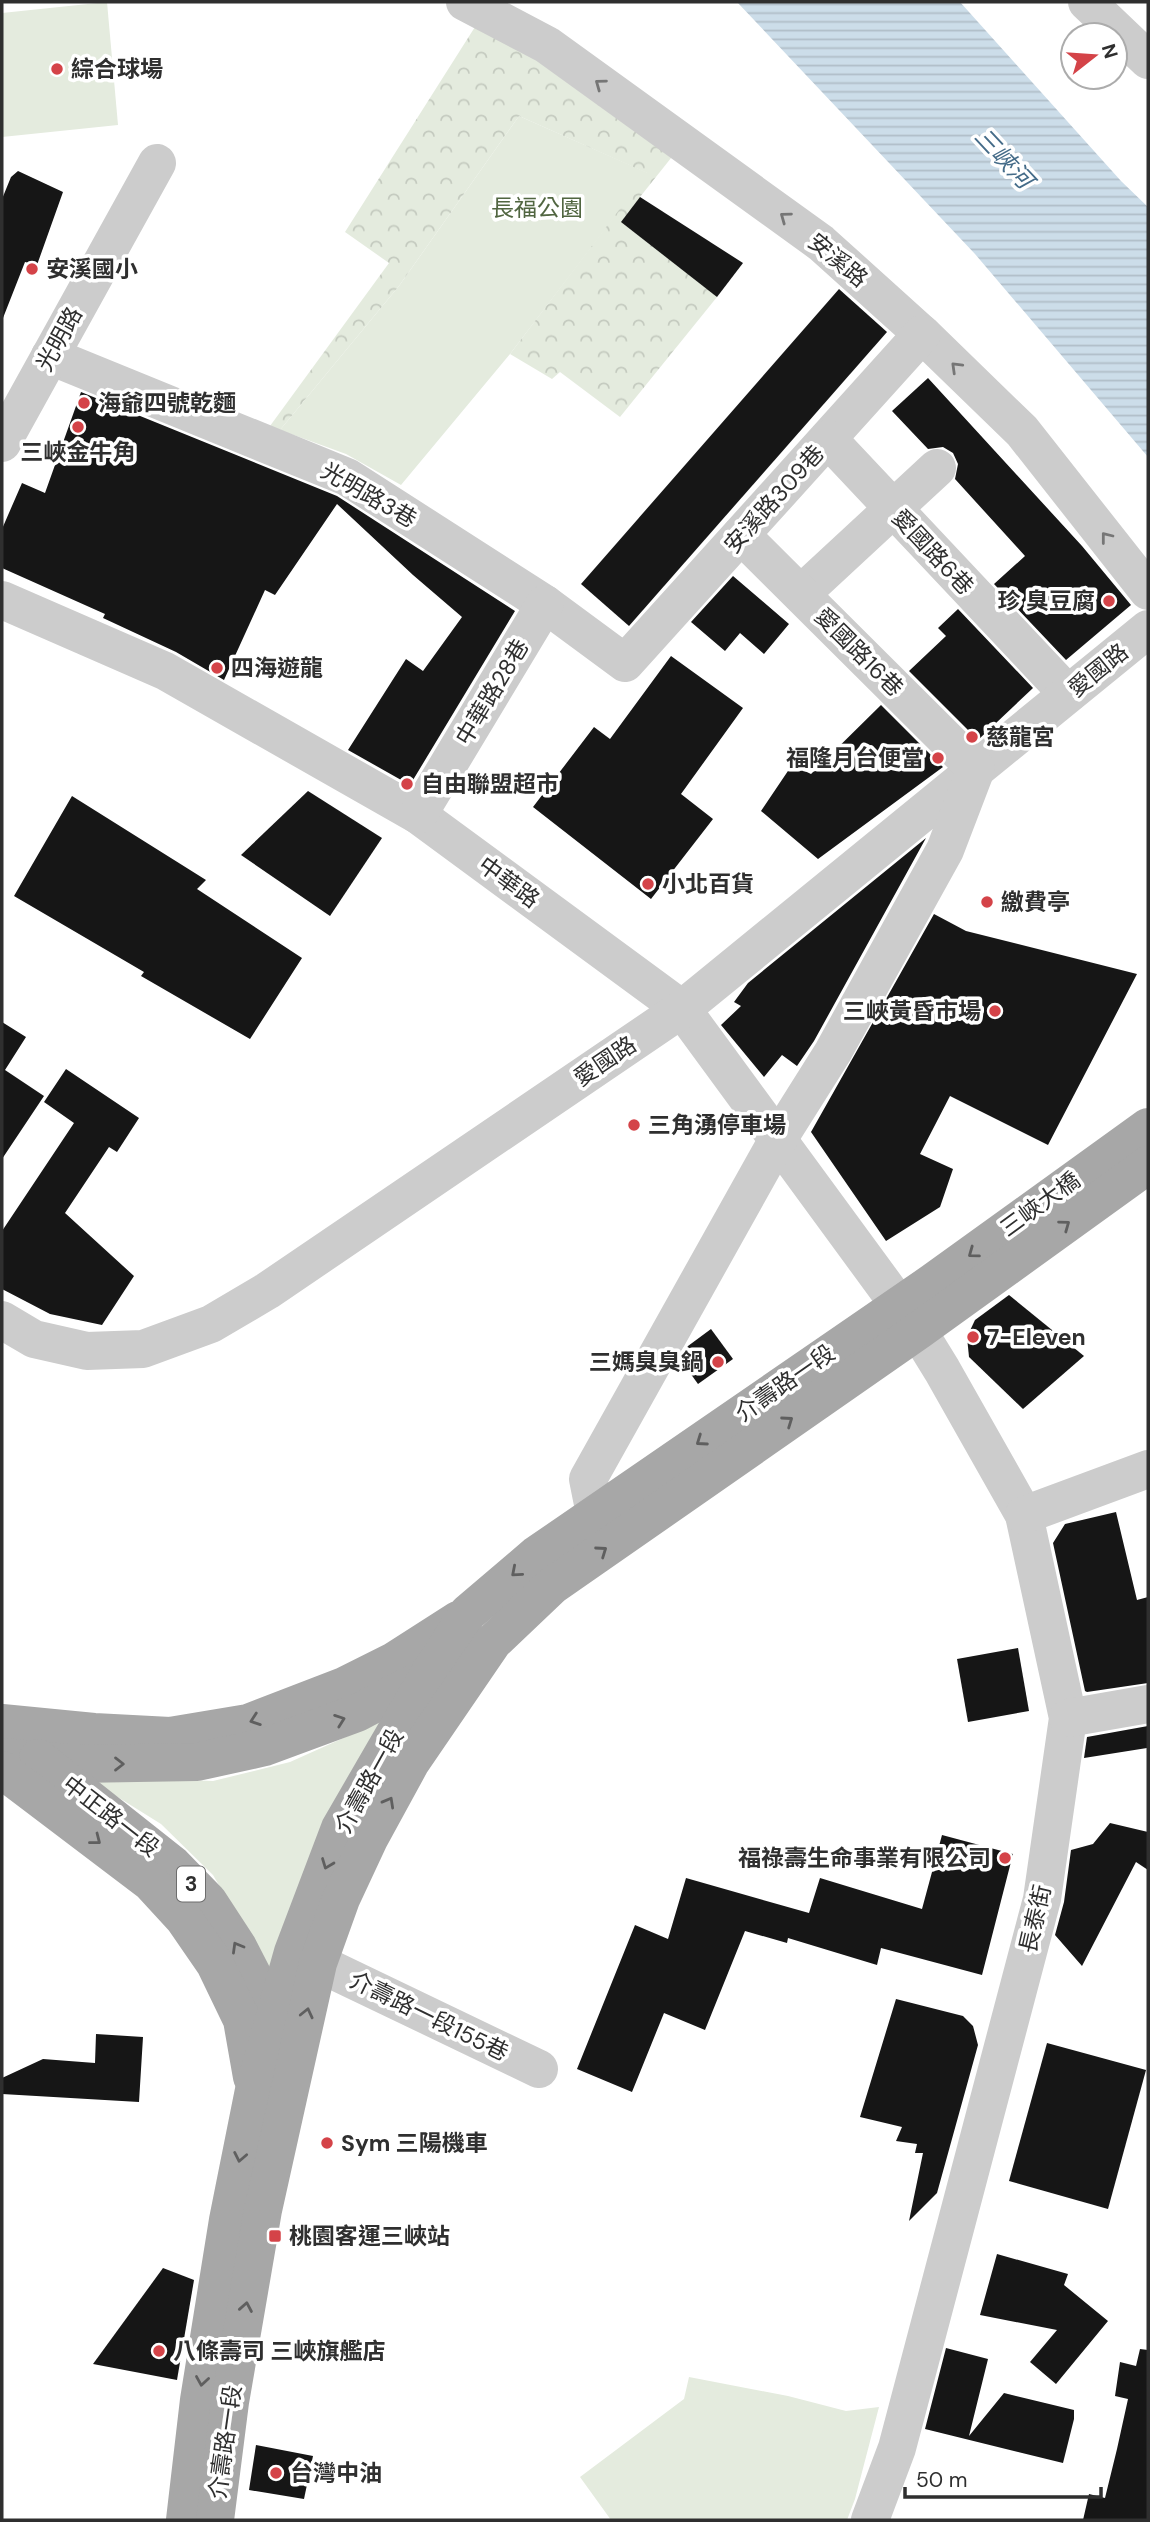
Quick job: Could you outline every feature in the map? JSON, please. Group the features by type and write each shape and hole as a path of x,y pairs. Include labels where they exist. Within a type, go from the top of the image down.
{"main road":[{"name":"三峽大橋","path":"942,1295 1148,1127"},
{"name":"三峽大橋","path":"942,1295 1148,1165"},
{"name":"介壽路一段","path":"272,2020 293,1952 340,1828 428,1676 468,1613 536,1555 595,1514 942,1295"},
{"name":"介壽路一段","path":"186,2520 199,2400 224,2245 270,2097 341,1899 369,1839 411,1762 493,1642 552,1586 908,1318"},
{"path":"2,1723 170,1736 248,1723 344,1686 394,1661 468,1613"},
{"path":"2,1758 77,1764 152,1764 197,1762 265,1747 357,1713 493,1642"},
{"name":"中正路一段","path":"2,1729 173,1865 208,1901 238,1947 272,2020 270,2097"},
{"name":"中正路一段","path":"2,1770 150,1882 184,1919 215,1964 242,2020 270,2097"},
{"name":"介壽路一段","path":"215,2520 232,2388 263,2210 270,2097"}],"street":[{"name":"安溪路","path":"465,2 547,46 821,243 922,334 1022,431 1148,591"},
{"path":"1087,2 1148,60"},
{"name":"光明路","path":"2,443 157,163"},
{"name":"安溪路309巷","path":"625,663 922,334"},
{"name":"光明路3巷","path":"50,356 347,477 545,604 625,663"},
{"name":"愛國路6巷","path":"828,439 1068,695"},
{"path":"800,594 937,468"},
{"name":"愛國路16巷","path":"741,535 976,769"},
{"name":"中華路","path":"2,600 165,671 418,815 681,1009 908,1318"},
{"name":"中華路28巷","path":"418,815 545,604"},
{"name":"愛國路","path":"2,1320 34,1339 87,1351 143,1349 211,1324 267,1291 681,1009 1148,629"},
{"path":"595,1514 588,1479 777,1141 833,1052 945,850 976,769"},
{"name":"長泰街","path":"870,2520 897,2448 1042,1899 1068,1718 1024,1515 942,1370 908,1318"},
{"path":"1024,1515 1148,1469"},
{"path":"1068,1718 1148,1704"},
{"name":"介壽路一段155巷","path":"318,1963 539,2069"}],"green space":[{"name":"綜合球場","path":"107,2 118,125 2,137 2,13"},
{"path":"480,19 679,148 640,197 717,297 620,417 560,372 552,379 510,354 647,173 519,116 399,286 280,430 270,426 389,263 345,232"},
{"name":"長福公園","path":"519,116 648,173 510,354 401,485 346,454 280,430 399,286"},
{"path":"388,1718 272,1976 213,1875 161,1824 84,1776 213,1781 290,1762"},
{"path":"689,2377 788,2396 846,2411 879,2407 847,2520 611,2520 580,2477 684,2399"}],"water":[{"name":"三峽河","path":"737,2 960,2 1121,181 1148,207 1148,457 975,254"}],"building":[{"path":"18,171 63,192 37,265 25,262 3,318 2,199 11,177"},
{"path":"640,197 743,263 717,297 621,222"},
{"path":"839,289 887,332 629,626 581,584"},
{"path":"928,378 1082,546 1131,605 1066,660 994,584 1025,556 955,479 958,464 953,453 943,447 928,449 892,411"},
{"path":"81,392 337,496 515,611 410,785 348,750 406,659 423,671 462,617 337,504 275,595 265,590 224,680 176,652 103,618 105,614 2,568 2,529 22,483 45,493"},
{"path":"733,576 789,624 764,654 740,633 725,651 691,622"},
{"path":"958,609 1033,688 978,740 909,671 946,636 938,628"},
{"path":"671,656 743,708 681,794 713,819 651,899 533,807 594,727 610,739"},
{"path":"881,705 943,767 818,859 761,811 792,765 811,774"},
{"path":"308,791 382,838 330,916 241,855"},
{"path":"72,796 206,880 197,889 302,958 250,1039 141,976 144,972 14,896"},
{"path":"926,838 814,1041 797,1066 782,1055 764,1077 721,1025 741,1006 734,1002 748,983"},
{"name":"三峽黃昏市場","path":"934,914 966,931 1137,974 1048,1145 950,1096 920,1154 953,1169 940,1207 886,1241 811,1132"},
{"path":"2,1022 26,1037 5,1070 44,1096 2,1159"},
{"path":"66,1069 139,1118 117,1152 109,1147 65,1213 134,1276 102,1325 50,1314 2,1289 2,1231 74,1123 44,1102"},
{"path":"1009,1295 1084,1356 1023,1409 969,1357 967,1337 975,1320"},
{"path":"711,1329 733,1359 698,1384 680,1359 688,1346"},
{"path":"1116,1512 1137,1600 1148,1597 1148,1683 1087,1692 1053,1543 1065,1524"},
{"path":"1018,1648 1029,1711 968,1722 957,1659"},
{"path":"1148,1726 1147,1748 1084,1758 1087,1737"},
{"path":"1110,1823 1148,1832 1148,1870 1136,1862 1082,1966 1055,1935 1064,1902 1071,1850 1093,1844"},
{"path":"942,1835 1013,1854 982,1975 881,1948 877,1965 788,1938 787,1943 745,1931 705,2030 664,2013 632,2092 577,2069 635,1925 668,1939 686,1878 809,1913 820,1878 922,1909"},
{"path":"896,1999 963,2016 973,2026 978,2045 937,2193 909,2221 923,2153 915,2153 917,2144 896,2141 902,2127 860,2117"},
{"path":"96,2034 143,2037 139,2102 2,2094 2,2078 43,2059 95,2063"},
{"path":"1047,2043 1146,2070 1108,2209 1009,2181"},
{"path":"997,2254 1068,2274 1064,2285 1108,2321 1056,2384 1030,2362 1057,2330 980,2315"},
{"path":"163,2268 194,2280 177,2380 93,2364"},
{"path":"946,2348 988,2359 969,2436 1004,2393 1074,2410 1063,2463 925,2429"},
{"path":"1140,2349 1148,2350 1148,2520 1083,2520 1089,2494 1105,2498 1117,2449 1128,2399 1115,2396 1120,2362 1136,2366"},
{"path":"256,2445 313,2456 304,2499 249,2490"}],"place":[{"name":"綜合球場","path":"57,69"},
{"name":"安溪國小","path":"32,269"},
{"name":"海爺四號乾麵","path":"84,403"},
{"name":"三峽金牛角","path":"78,427"},
{"name":"珍 臭豆腐","path":"1109,601"},
{"name":"四海遊龍","path":"217,668"},
{"name":"慈龍宮","path":"972,737"},
{"name":"福隆月台便當","path":"938,758"},
{"name":"自由聯盟超市","path":"407,784"},
{"name":"小北百貨","path":"648,884"},
{"name":"繳費亭","path":"987,902"},
{"name":"三峽黃昏市場","path":"995,1011"},
{"name":"三角湧停車場","path":"634,1125"},
{"name":"7-Eleven","path":"973,1337"},
{"name":"三媽臭臭鍋","path":"718,1362"},
{"name":"福祿壽生命事業有限公司","path":"1005,1858"},
{"name":"Sym 三陽機車","path":"327,2143"},
{"name":"桃園客運三峽站","path":"275,2236"},
{"name":"八條壽司 三峽旗艦店","path":"159,2351"},
{"name":"台灣中油","path":"276,2473"}]}
